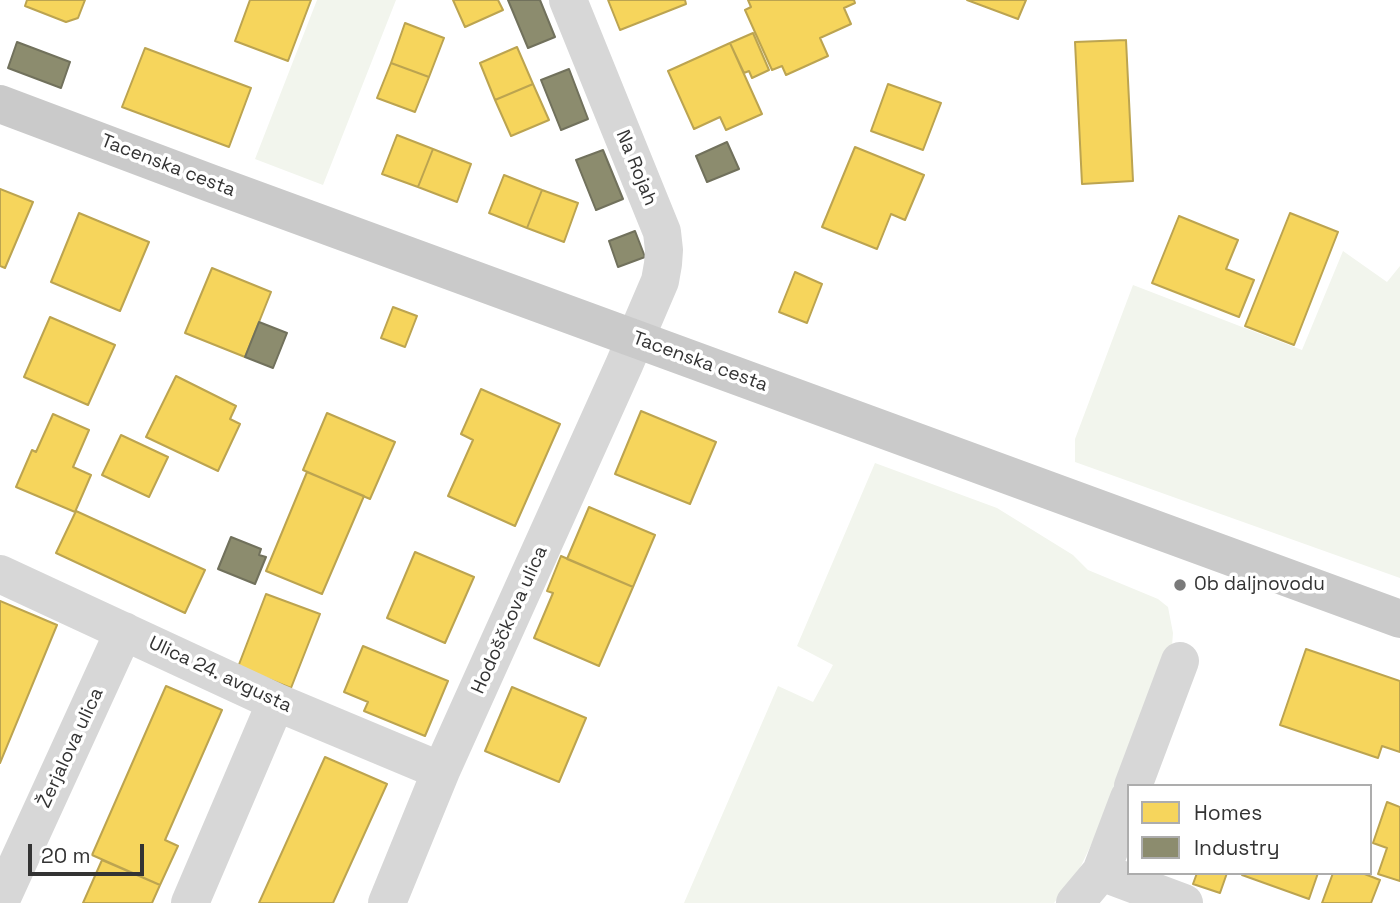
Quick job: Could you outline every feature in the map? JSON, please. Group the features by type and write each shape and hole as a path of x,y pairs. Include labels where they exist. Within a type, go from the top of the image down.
{"main road":[{"name":"Tacenska cesta","path":"0,104 1400,619"}],"street":[{"name":"Na Rojah","path":"568,0 662,232 664,250 660,281 635,339"},
{"name":"Hodoščkova ulica","path":"387,903 442,771 635,339"},
{"name":"Ulica 24. avgusta","path":"0,574 275,702 442,771"},
{"name":"Žerjalova ulica","path":"0,902 124,631"},
{"path":"1134,784 1180,661"},
{"path":"190,903 275,702"},
{"path":"1075,903 1101,872 1127,803"},
{"path":"1101,872 1184,903"}],"shaded area":[{"path":"317,0 396,0 323,185 255,159"},
{"path":"1343,251 1387,282 1400,266 1400,578 1075,462 1075,439 1133,285 1302,350"},
{"path":"875,463 997,508 1073,555 1088,570 1158,599 1168,607 1173,633 1171,658 1113,799 1079,870 1054,903 684,903 778,686 813,702 833,665 797,646"}],"building: Homes":[{"path":"27,0 85,0 78,18 66,22 25,6"},
{"path":"250,0 311,0 288,61 235,41"},
{"path":"453,0 498,0 503,10 465,27"},
{"path":"608,0 685,0 686,4 620,30"},
{"path":"748,0 854,0 855,3 844,8 851,24 820,38 828,56 786,75 782,66 772,70 745,10 751,7"},
{"path":"967,0 1026,0 1018,19"},
{"path":"405,23 444,38 429,77 391,63"},
{"path":"753,33 769,70 752,78 749,71 744,73 730,43"},
{"path":"1126,40 1133,181 1082,184 1075,42"},
{"path":"730,43 762,114 726,130 720,117 694,129 668,71"},
{"path":"517,47 533,84 495,100 480,63"},
{"path":"145,48 251,88 229,147 122,107"},
{"path":"391,63 429,77 415,112 377,98"},
{"path":"533,84 549,120 511,136 495,100"},
{"path":"888,84 941,103 923,150 871,131"},
{"path":"397,135 433,149 418,187 382,174"},
{"path":"855,147 924,175 905,220 891,214 877,249 822,227"},
{"path":"433,149 471,164 457,202 418,187"},
{"path":"504,175 542,190 527,228 489,213"},
{"path":"0,189 33,202 5,268 0,266"},
{"path":"542,190 578,203 564,242 527,228"},
{"path":"79,213 149,242 120,311 51,282"},
{"path":"1290,213 1338,232 1294,345 1245,326"},
{"path":"1179,216 1238,240 1226,269 1254,280 1239,317 1152,283"},
{"path":"212,268 271,292 245,357 185,333"},
{"path":"795,272 822,284 807,323 779,312"},
{"path":"393,307 417,316 405,347 381,338"},
{"path":"50,317 115,345 88,405 24,377"},
{"path":"176,376 236,406 230,419 240,424 218,471 146,437"},
{"path":"481,389 560,424 515,526 448,496 473,440 461,434"},
{"path":"641,411 716,442 690,504 615,474"},
{"path":"327,413 395,442 370,499 303,470"},
{"path":"53,414 89,430 73,467 91,475 75,512 16,487 32,450 36,452"},
{"path":"121,435 168,457 149,497 102,475"},
{"path":"307,472 364,496 322,594 266,571"},
{"path":"589,507 655,535 633,587 567,559"},
{"path":"76,511 205,570 185,613 56,553"},
{"path":"415,552 474,577 445,643 387,618"},
{"path":"561,556 633,587 599,666 534,638 553,593 547,591"},
{"path":"266,594 320,614 291,688 238,667"},
{"path":"0,601 57,625 0,763"},
{"path":"363,646 448,681 425,736 364,711 368,702 344,692"},
{"path":"1306,649 1400,681 1400,752 1382,746 1378,758 1280,725"},
{"path":"166,686 222,710 165,840 178,846 160,885 92,855"},
{"path":"512,687 586,718 559,782 485,751"},
{"path":"325,757 387,784 333,903 259,903"},
{"path":"1387,802 1400,807 1400,881 1378,874 1387,848 1373,843"},
{"path":"102,860 160,885 152,903 83,903"},
{"path":"1196,875 1226,875 1220,893 1193,884"},
{"path":"1242,875 1317,875 1309,899"},
{"path":"1332,875 1367,875 1380,880 1371,903 1322,903"}],"building: Industry":[{"path":"508,0 540,0 555,37 528,48"},
{"path":"17,42 70,62 61,88 8,68"},
{"path":"569,69 588,119 561,130 541,80"},
{"path":"727,142 739,169 707,182 696,156"},
{"path":"603,150 623,199 596,210 576,160"},
{"path":"635,231 645,257 618,267 609,241"},
{"path":"259,322 287,333 273,368 245,357"},
{"path":"231,537 261,549 259,555 266,557 255,584 218,569"}],"place":[{"name":"Ob daljnovodu","path":"1180,585"}]}
